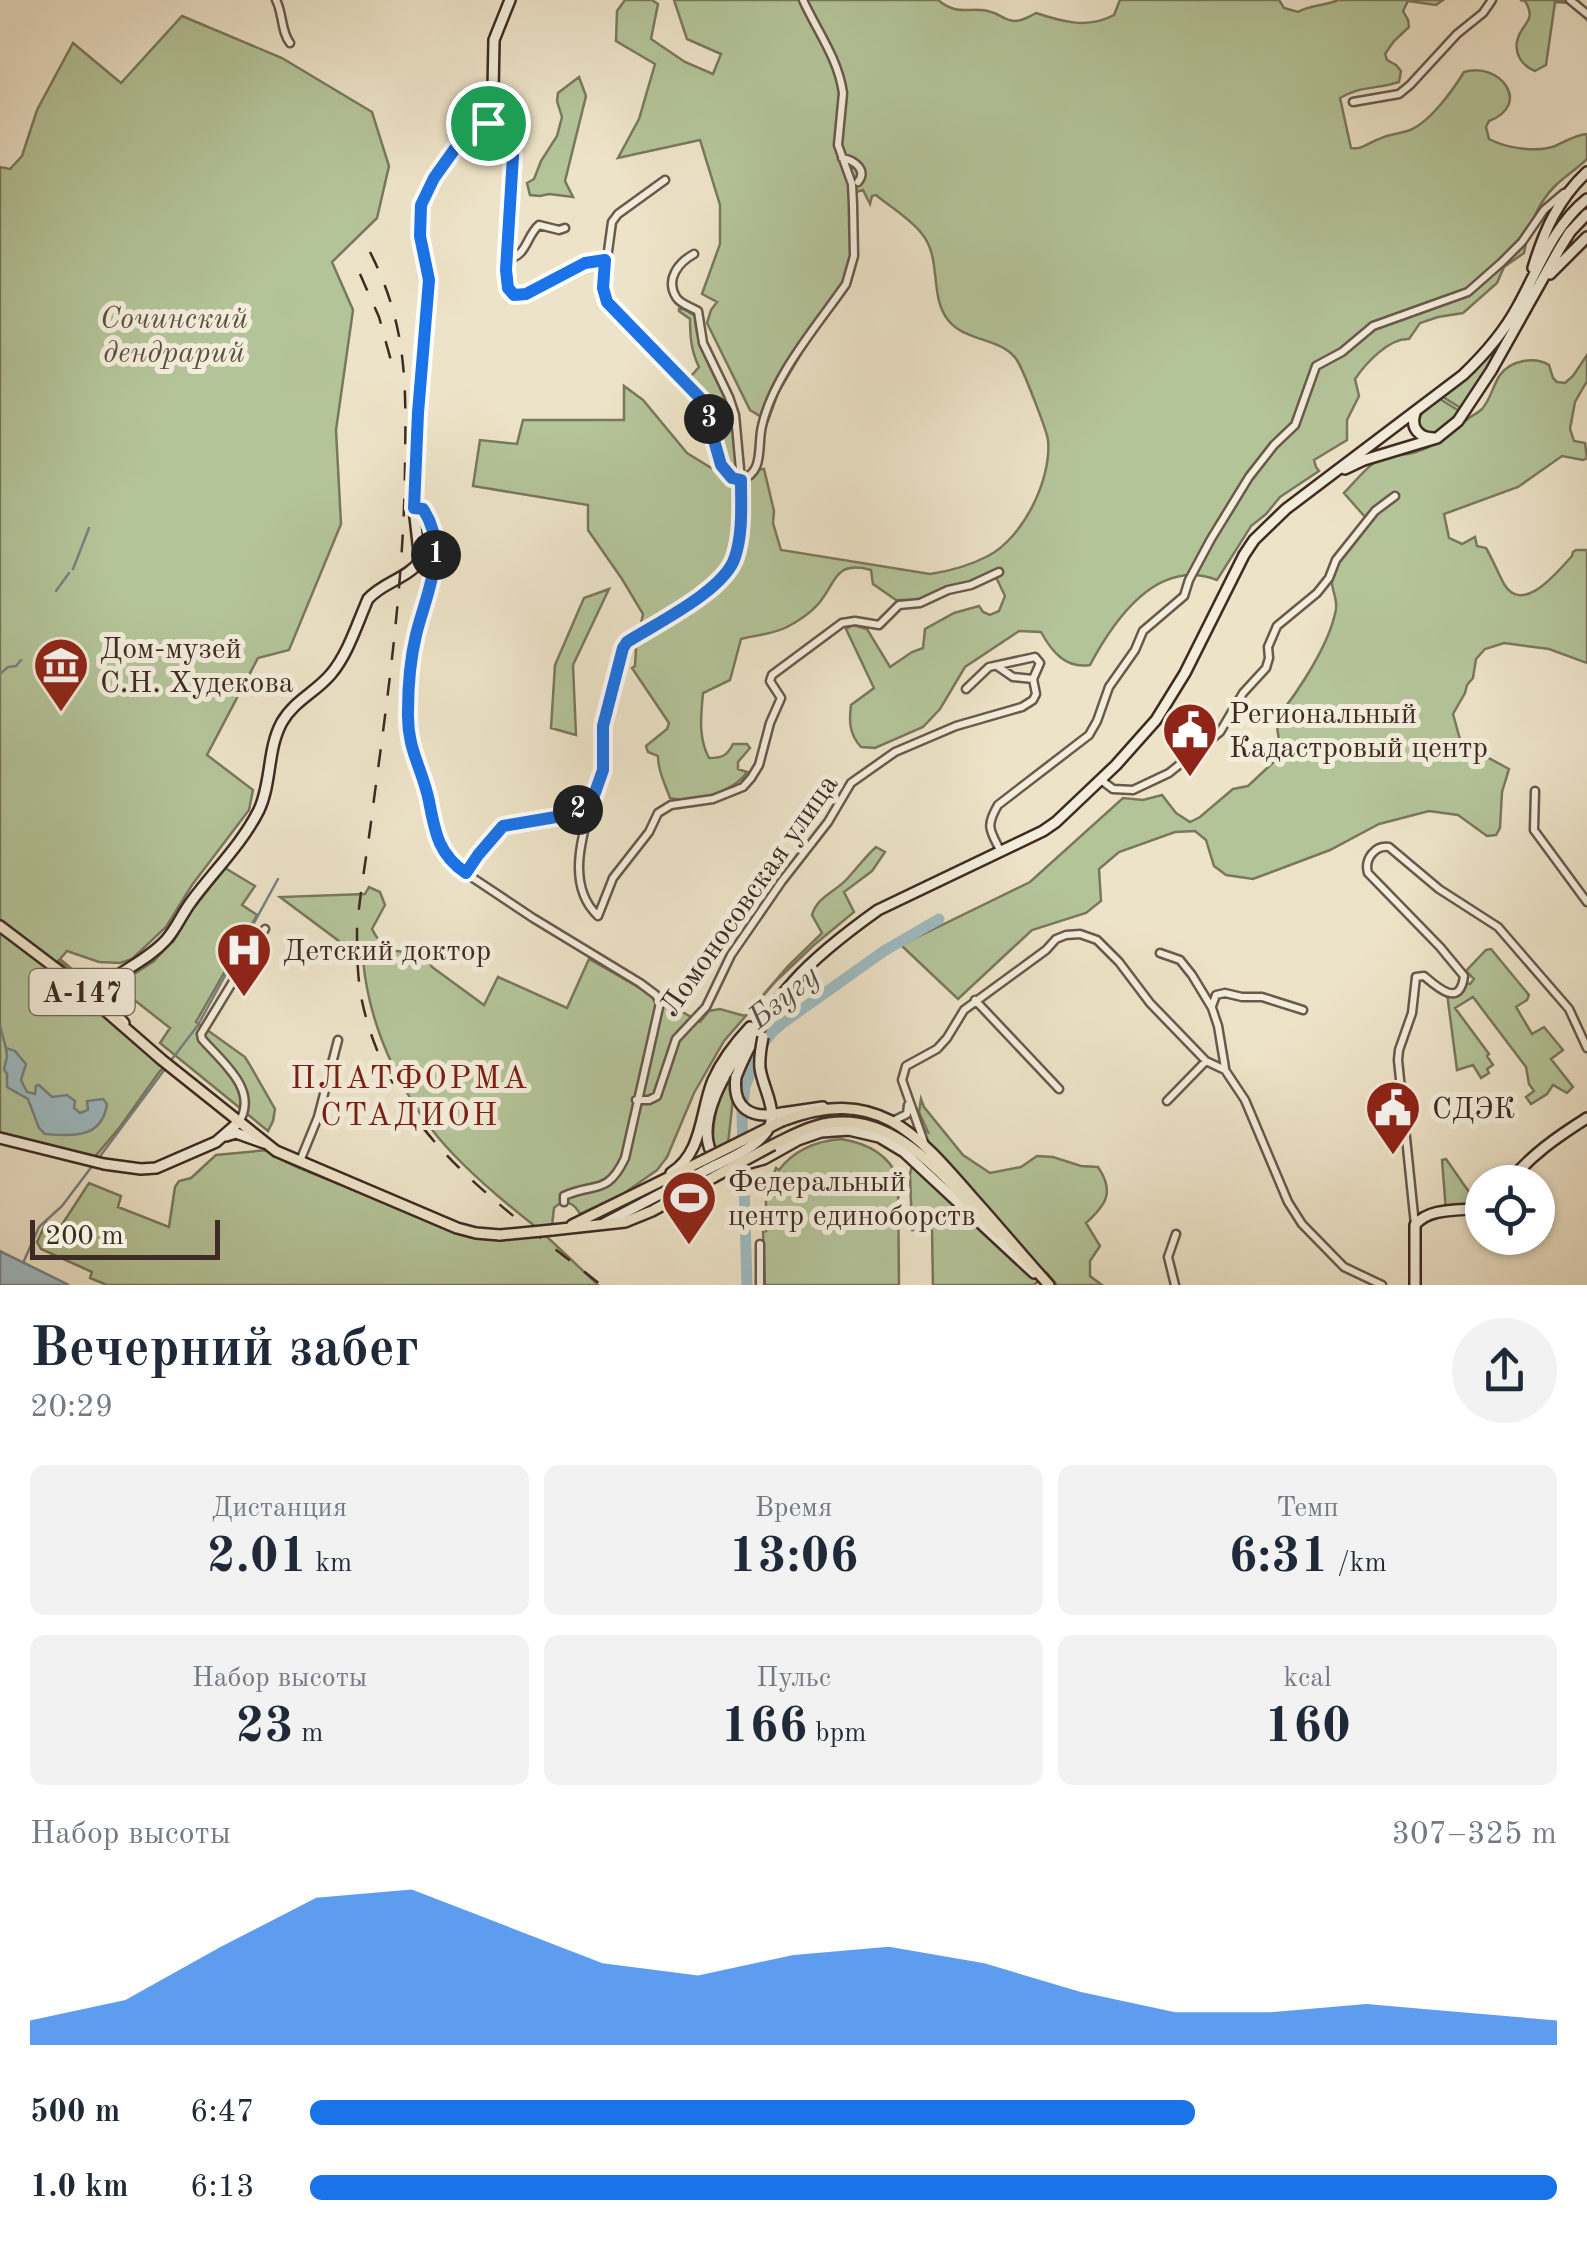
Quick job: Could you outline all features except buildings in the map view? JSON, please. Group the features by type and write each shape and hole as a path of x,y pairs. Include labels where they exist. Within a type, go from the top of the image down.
{"main road":[{"path":"62,974 99,990 166,940 250,825 263,799 273,748 285,717 330,676 374,592 410,572 420,561 414,508 429,280 420,236 421,205 434,178 489,108 494,40 510,0"},
{"path":"1531,290 1550,221 1587,172"},
{"path":"1330,477 1364,460 1437,438 1465,413 1492,371 1560,230 1587,200"},
{"path":"1043,1279 904,1152 879,1136 850,1130 821,1132 751,1164 730,1167 714,1158 707,1138 708,1122 720,1084 771,1009 802,973 878,910 1056,822 1140,740 1170,700 1254,540 1286,509 1481,358 1570,232 1587,214"},
{"path":"1531,290 1587,237"},
{"path":"1416,410 1413,422 1417,431 1423,437 1437,438"},
{"name":"А-147","path":"0,926 264,1143 299,1162 457,1228 500,1235 613,1224 639,1216 782,1117 831,1107 852,1108 894,1121 925,1145 1043,1279"},
{"path":"99,990 127,1030"},
{"path":"771,1009 736,1077 737,1098 758,1116 782,1117"},
{"name":"А-147","path":"709,1169 756,1142 771,1123 772,1111 759,1061 771,1009"},
{"name":"А-147","path":"612,1206 687,1161 722,1062 771,1009"},
{"path":"1524,1165 1587,1118"},
{"path":"224,1137 239,1122"},
{"name":"А-147","path":"569,1226 808,1128 849,1122 882,1129 909,1146 1043,1279"},
{"path":"0,1138 104,1164 141,1169 156,1168 236,1134 264,1143"},
{"path":"1415,1285 1415,1225 1429,1214 1465,1210"}],"street":[{"path":"276,0 290,43"},
{"path":"666,180 614,218 603,288 607,302 703,401 721,465 732,478 746,479 756,470 761,427 771,400 793,360 846,284 854,256 855,183 838,146 843,92 828,44 803,0"},
{"path":"1353,102 1399,94 1492,0"},
{"path":"1570,0 1587,14"},
{"path":"483,120 505,136 512,149 508,288 514,295 526,294 585,263 605,260"},
{"path":"842,158 854,162 862,172 862,178 855,183"},
{"path":"1001,852 989,828 998,805 1089,736 1109,687 1136,650 1143,631 1184,596 1210,539 1248,477 1295,425 1316,366 1342,352 1372,326 1468,292 1522,242 1544,210 1572,187"},
{"path":"508,259 521,254 539,225 565,228"},
{"path":"694,254 678,266 673,288 680,302 698,312 703,343 730,397 741,480 737,550 732,566 712,588 623,648 603,726 603,770 584,831 579,869 585,902 598,916 613,878 649,832 658,813 671,805 713,799 743,786 751,778 782,698 770,681 772,675 842,624 855,620 879,625 899,605 920,602 999,572"},
{"path":"1100,780 1113,789 1134,790 1169,774 1212,739 1243,693 1266,668 1268,646 1277,626 1317,593 1336,560 1375,511 1395,496"},
{"path":"414,508 423,509 428,518 436,548 435,569 415,639 408,692 408,734 429,800 431,822 450,860 466,873 640,983 660,1003 620,1169 606,1184 568,1193 564,1202"},
{"path":"966,690 989,667 1035,657 1040,663 1033,679 1013,676 996,666"},
{"name":"Ломоносовская улица","path":"636,1100 657,1096 676,1039 706,1007 731,954 828,822 851,782 894,752 956,726 1028,704 1036,694 1033,679"},
{"path":"1534,791 1534,830 1587,902"},
{"path":"466,873 503,826 556,817 591,804"},
{"path":"1415,1225 1399,1050 1412,1013 1416,977 1424,976 1448,993 1458,991 1465,979 1368,872 1368,857 1382,846 1389,847 1439,889 1492,922 1569,1009 1587,1048"},
{"path":"239,1122 247,1106 242,1088 201,1034 264,929"},
{"path":"925,1145 902,1080 906,1066 937,1049 975,1000 1066,935 1080,934 1109,950 1150,1003 1206,1061 1225,1070"},
{"path":"1160,954 1180,960 1212,1008 1225,1070 1244,1100 1294,1214 1344,1266 1382,1285"},
{"path":"1212,1008 1216,995 1225,993 1262,997 1303,1010"},
{"path":"975,1000 1059,1089"},
{"path":"299,1162 318,1117 338,1040"},
{"path":"1166,1102 1206,1061"},
{"path":"894,1121 907,1114 908,1099"},
{"path":"1175,1285 1168,1257 1176,1234"},
{"path":"760,1244 760,1285"}],"green space":[{"path":"625,0 652,0 658,4 651,39 685,62 713,74 721,54 687,39 674,0 938,0 959,10 984,10 1014,21 1036,13 1085,23 1114,15 1120,0 1279,0 1284,8 1298,12 1338,0 1443,0 1436,5 1408,1 1403,11 1409,27 1385,54 1401,71 1399,82 1354,91 1340,98 1351,148 1418,126 1440,105 1464,72 1477,70 1499,78 1510,95 1509,105 1486,127 1489,139 1512,147 1539,149 1587,134 1587,159 1543,201 1524,253 1504,267 1497,283 1463,313 1420,323 1409,339 1386,347 1365,366 1355,379 1359,396 1347,420 1347,440 1314,460 1319,471 1280,497 1251,526 1217,580 1195,575 1175,577 1157,585 1125,612 1090,665 1081,666 1061,658 1041,632 1019,631 965,667 940,709 923,727 875,748 861,747 851,727 851,705 874,688 846,629 853,625 867,629 890,667 923,648 925,629 954,613 979,606 990,615 999,611 1005,596 993,571 920,600 896,600 873,584 871,570 850,568 838,575 816,606 800,620 776,631 741,639 730,680 703,693 702,734 709,758 724,756 733,744 747,744 750,748 738,762 738,769 747,772 733,785 712,795 670,798 658,756 648,752 646,746 669,723 632,668 636,648 630,643 638,637 643,614 588,530 588,505 473,486 480,440 517,444 523,420 624,420 624,386 643,400 687,453 713,469 716,467 726,475 764,469 781,550 930,574 981,560 1013,536 1040,489 1048,440 1018,362 1004,348 965,333 948,320 939,300 932,254 922,234 876,195 870,204 863,190 856,192 857,258 846,291 809,340 778,393 768,421 750,410 707,323 717,302 702,294 720,244 720,205 700,140 618,158 639,119 655,64 616,41 617,11"},
{"path":"1520,0 1577,0 1587,9 1587,20 1572,3 1555,2 1546,65 1535,71 1518,54 1518,38 1530,13 1525,1"},
{"name":"Сочинский дендрарий","path":"182,16 282,58 372,112 389,166 377,218 332,262 353,310 336,430 341,524 289,650 258,658 207,755 253,790 249,810 192,885 166,927 132,959 99,962 67,951 60,959 92,986 58,961 53,966 168,1070 160,1071 93,1159 0,1133 0,167 10,169 22,156 37,110 73,43 121,83"},
{"path":"579,77 586,96 565,181 573,197 530,195 527,183 534,179 557,136 562,117 558,93"},
{"path":"679,309 695,316 703,353 729,409 737,466 733,472 725,463 713,423 720,418 686,382 699,367 690,319"},
{"path":"1508,329 1464,410 1443,397 1474,372"},
{"path":"1587,355 1587,381 1575,402 1570,429 1574,441 1585,443 1587,458 1562,456 1518,487 1444,514 1449,538 1462,544 1475,537 1477,546 1486,548 1512,593 1521,595 1540,588 1573,552 1587,550 1587,663 1549,649 1504,643 1485,649 1476,659 1473,678 1453,714 1461,743 1509,769 1496,835 1487,836 1458,815 1429,811 1379,824 1330,850 1253,879 1226,875 1214,866 1206,840 1195,831 1175,832 1119,852 1099,869 1101,901 1086,913 1032,930 958,999 901,945 1030,882 1123,798 1143,800 1162,795 1176,813 1190,822 1233,789 1248,786 1281,755 1276,719 1312,667 1333,623 1336,604 1332,576 1357,541 1365,517 1344,493 1378,460 1431,446 1479,412 1500,375 1510,366 1523,361 1543,362 1549,365 1557,382 1565,383"},
{"path":"1440,399 1461,412 1440,433 1428,434 1419,425 1420,416"},
{"path":"609,589 573,665 576,735 551,728 555,665 584,598"},
{"path":"876,847 885,852 872,871 844,892 854,912 776,981 724,1041 657,1170 623,1194 580,1214 569,1203 554,1208 552,1226 544,1234 598,1285 107,1285 90,1278 92,1272 41,1249 37,1242 46,1223 61,1226 89,1183 121,1196 118,1207 169,1227 179,1181 191,1178 216,1155 268,1150 297,1167 462,1235 496,1238 542,1232 465,1166 420,1114 382,1039 363,959 280,897 365,894 369,887 380,892 385,905 372,929 381,942 400,951 422,946 432,967 484,1005 498,977 567,1008 589,959 700,1022 709,1011 720,1009 745,1016 788,966 822,933 812,915 818,904"},
{"path":"225,868 255,886 242,905 257,915 196,1022 245,1057 275,1109 268,1131 160,1043 170,1028 128,995 125,980 154,961 173,942 191,911"},
{"path":"1491,949 1529,995 1516,1007 1532,1034 1544,1027 1563,1050 1551,1059 1573,1087 1567,1093 1553,1085 1531,1104 1526,1097 1534,1091 1526,1067 1473,997 1455,1008 1493,1065 1481,1078 1473,1065 1457,1070 1447,993 1455,993 1464,983 1470,984 1474,979 1466,971"},
{"path":"737,1062 728,1144 714,1152 718,1105"},
{"path":"921,1099 963,1155 990,1173 1021,1167 1037,1156 1098,1167 1106,1184 1106,1198 1086,1223 1100,1246 1090,1261 1090,1276 1102,1285 1057,1285 1047,1273 1034,1285 933,1285 932,1231 912,1230 910,1174 920,1128 928,1132 919,1112"},
{"path":"841,1139 875,1151 898,1178 899,1285 765,1285 766,1195 776,1168 779,1170 807,1147"},
{"path":"1446,1159 1465,1186 1465,1210 1446,1211 1442,1160"}],"water":[{"path":"6,1048 15,1051 26,1064 21,1080 27,1092 35,1094 39,1085 52,1097 67,1095 80,1113 88,1110 87,1101 103,1099 107,1104 99,1124 75,1135 45,1134 28,1099 7,1087"},
{"path":"0,1251 69,1285 0,1285"}],"waterway":[{"path":"73,569 89,528"},
{"path":"56,591 69,573"},
{"path":"0,674 21,660"},
{"path":"169,1063 198,1025 278,879"},
{"name":"Бзугу","path":"747,1285 742,1114 745,1087 759,1049 784,1022 884,951 939,919"},
{"path":"0,1026 6,1048"},
{"path":"98,1159 165,1069"},
{"path":"23,1263 39,1227 62,1206 93,1165"}],"railway":[{"path":"370,252 398,331 404,382 405,466 395,633 357,927 361,996 375,1045 396,1088 422,1127 488,1194 601,1285"},
{"path":"360,274 379,317 393,368"}],"place":[{"name":"Дом-музей С.Н. Худекова","path":"61,714"},
{"name":"Региональный Кадастровый центр","path":"1190,779"},
{"name":"Детский доктор","path":"244,999"},
{"name":"СДЭК","path":"1393,1157"},
{"name":"Федеральный центр единоборств","path":"689,1247"}],"district":[{"name":"ПЛАТФОРМА СТАДИОН","path":"410,1096"}],"route":[{"path":"483,120 488,123 505,136 513,156 506,270 511,293 526,294 585,263 605,260 603,288 607,302 703,401 721,465 732,478 741,480 741,503 737,550 725,576 623,648 602,732 603,770 591,804 556,817 503,826 466,873 450,860 431,822 429,800 408,726 415,639 435,569 436,548 428,518 423,509 414,508 429,280 420,222 421,205 434,178 483,120"}]}
